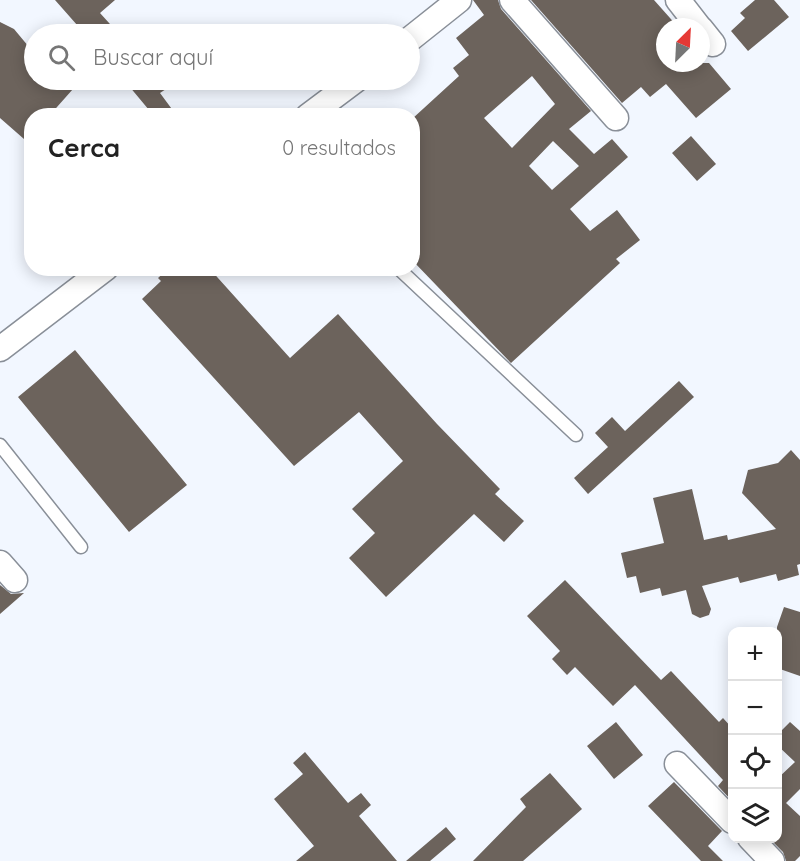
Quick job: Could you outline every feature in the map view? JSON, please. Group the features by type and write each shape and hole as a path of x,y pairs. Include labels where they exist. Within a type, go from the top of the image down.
{"street":[{"path":"420,31 459,0"},
{"path":"512,0 616,118"},
{"path":"678,0 692,18"},
{"path":"319,108 343,90"},
{"path":"0,349 96,276"},
{"path":"677,764 728,817"},
{"path":"755,843 772,861"}],"lane":[{"path":"407,276 576,435"},
{"path":"0,445 81,547"}],"building":[{"path":"55,0 115,0 100,13 110,24 76,24"},
{"path":"473,0 498,0 501,9 591,111 569,129 594,154 612,139 628,157 570,209 590,231 617,210 640,240 616,259 620,263 511,363 420,268 420,112 459,76 453,68 469,55 456,38 484,15","holes":["532,76 555,104 512,148 484,118","553,141 579,166 552,190 529,166"]},
{"path":"531,0 654,0 670,18 656,18 656,72 710,72 710,64 731,89 696,118 666,84 650,97 641,87 622,103"},
{"path":"755,0 774,0 789,17 748,51 731,31 745,18 740,13"},
{"path":"0,22 14,29 24,41 24,90 72,90 56,108 24,108 24,139 0,118"},
{"path":"132,90 164,90 160,93 171,108 147,108"},
{"path":"691,136 716,164 697,181 672,153"},
{"path":"160,276 216,276 290,358 338,314 437,424 500,489 495,494 524,521 504,542 474,514 386,597 349,558 375,533 352,509 403,461 359,412 294,466 142,299 161,281 158,278"},
{"path":"75,350 187,485 129,532 18,397"},
{"path":"679,381 694,397 588,494 574,478 608,447 595,433 612,417 625,431"},
{"path":"791,450 800,460 800,564 797,565 799,575 778,581 776,574 740,583 738,577 702,586 711,609 709,615 700,618 692,614 686,590 662,596 660,588 640,593 636,576 627,578 621,553 664,543 653,498 692,489 704,540 727,535 728,540 776,529 742,493 748,470 778,463"},
{"path":"565,580 661,680 671,671 719,722 723,718 728,724 728,797 718,786 723,780 635,685 613,706 575,667 567,675 552,659 560,651 527,616"},
{"path":"0,585 11,594 24,593 0,614"},
{"path":"784,607 800,612 800,676 782,670 782,627 777,627"},
{"path":"616,722 643,755 614,779 587,746"},
{"path":"790,722 800,731 800,789 786,803 800,816 800,856 795,861 786,861 783,852 774,843 782,843 782,774 795,762 782,750 782,730"},
{"path":"305,752 348,803 361,793 371,805 359,816 397,861 296,861 314,846 274,799 303,774 293,763"},
{"path":"550,773 582,809 523,861 473,861 526,807 520,799"},
{"path":"674,782 722,831 708,846 723,861 701,861 648,806"},
{"path":"446,827 456,839 430,861 406,861"}]}
